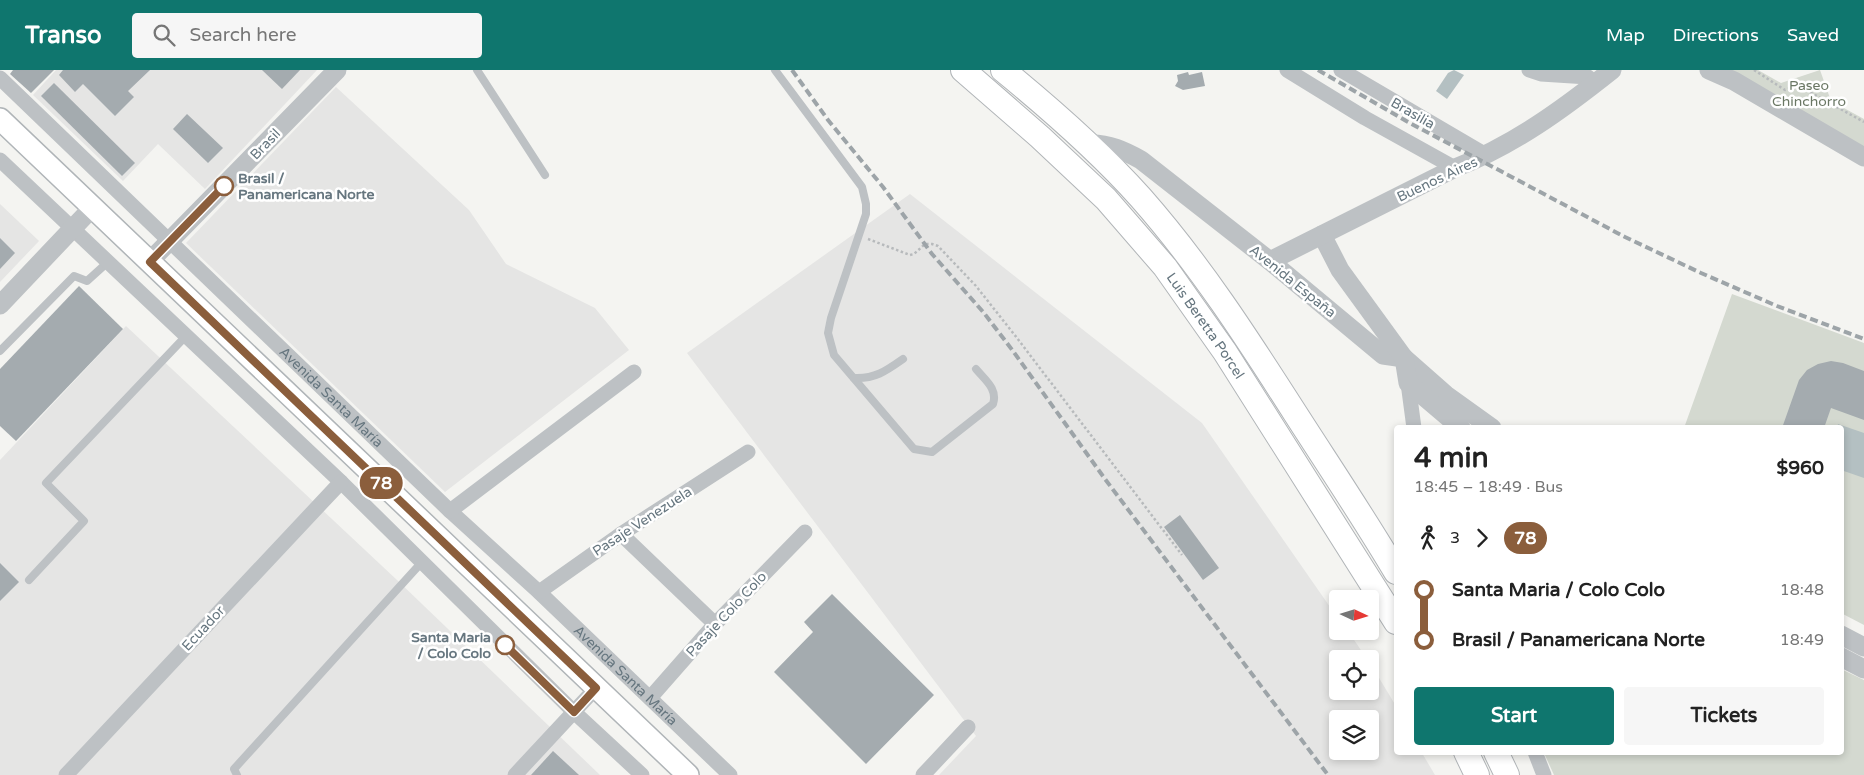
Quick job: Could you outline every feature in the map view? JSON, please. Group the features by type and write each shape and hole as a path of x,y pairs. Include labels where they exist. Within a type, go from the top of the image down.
{"main road":[{"name":"Luis Beretta Porcel","path":"963,70 1040,137 1106,199 1165,268 1225,352 1394,619"},
{"name":"Luis Beretta Porcel","path":"1003,70 1089,144 1140,197 1203,273 1250,342 1394,569"},
{"name":"Avenida Santa María","path":"0,119 688,775"},
{"path":"1467,755 1477,775"},
{"path":"1497,755 1506,775"}],"street":[{"name":"Brasil","path":"150,262 337,70"},
{"path":"1287,70 1365,118 1455,168"},
{"name":"Brasilia","path":"1341,70 1486,155"},
{"path":"1529,70 1541,74 1588,77 1595,84"},
{"name":"Buenos Aires","path":"1270,261 1521,137 1559,112 1612,70"},
{"path":"1709,70 1734,81 1864,157"},
{"name":"Avenida Santa María","path":"0,78 450,511 539,592 730,775"},
{"name":"Avenida España","path":"1089,144 1107,146 1127,152 1141,160 1270,261 1383,355 1404,358 1446,395 1488,425"},
{"path":"0,160 340,482 574,712 642,775"},
{"path":"0,305 92,208"},
{"path":"1322,235 1340,270 1404,358 1413,425"},
{"path":"450,511 634,372"},
{"path":"1408,383 1458,425"},
{"path":"1410,406 1417,402 1434,404"},
{"name":"Pasaje Venezuela","path":"539,592 621,534 748,452"},
{"name":"Ecuador","path":"66,775 340,482"},
{"name":"Pasaje Colo Colo","path":"650,698 715,624 805,532"},
{"path":"621,534 715,624"},
{"path":"1844,637 1864,647"},
{"path":"1844,659 1864,669"},
{"path":"514,775 596,688"},
{"path":"923,775 968,727"},
{"path":"1536,755 1544,775"}],"lane":[{"path":"477,70 545,175"},
{"path":"775,70 862,187 866,204 866,214 831,318 828,333 834,354 914,449 932,452 993,404 996,396 992,387 976,369"},
{"path":"0,351 74,276 87,280 108,262"},
{"path":"29,580 84,521 46,483 185,336"},
{"path":"854,378 867,379 881,374 903,359"},
{"path":"237,775 234,769 422,562"}],"path":[{"path":"1754,70 1785,90 1797,85 1864,122"},
{"path":"858,235 910,255 914,254 925,244 938,246 976,286 1182,555"}],"shaded area":[{"path":"56,70 317,70 205,189 158,144 123,181 33,95"},
{"path":"1454,70 1464,75 1447,99 1436,91 1448,73"},
{"path":"336,87 469,210 506,264 595,308 629,350 445,492 186,243"},
{"path":"910,194 1202,423 1329,606 1329,640 1354,640 1361,650 1329,650 1329,700 1379,700 1379,678 1394,703 1394,755 1423,755 1435,775 939,775 976,736 687,353"},
{"path":"0,204 39,241 0,282"},
{"path":"126,326 397,580 600,775 0,775 0,460"},
{"path":"1844,426 1864,433 1864,478 1844,471"}],"green space":[{"name":"Paseo Chinchorro","path":"1729,70 1758,70 1781,83 1820,70 1831,101 1864,119 1864,148"},
{"path":"1732,294 1864,343 1864,625 1844,615 1844,425 1685,425"},
{"path":"1844,670 1864,680 1864,775 1554,775 1545,755 1844,755"}],"building":[{"path":"13,70 54,70 31,93 10,74"},
{"path":"63,70 150,70 128,91 134,97 115,116 83,84 75,92 59,75"},
{"path":"262,70 300,70 282,89"},
{"path":"1188,72 1189,75 1202,72 1205,86 1183,90 1175,86 1178,81 1177,75"},
{"path":"54,83 135,163 122,176 41,96"},
{"path":"187,114 223,148 208,163 173,129"},
{"path":"0,238 15,253 0,269"},
{"path":"79,286 123,329 16,441 0,426 0,369"},
{"path":"1831,361 1843,363 1864,371 1864,420 1831,408 1825,425 1783,425 1799,380 1807,370 1818,364"},
{"path":"1180,515 1219,568 1203,580 1164,527"},
{"path":"0,563 19,582 0,601"},
{"path":"832,594 934,695 866,764 774,672 813,632 804,622"},
{"path":"553,751 579,775 531,775"}],"railway":[{"path":"792,70 828,120 883,187 932,254 984,313 1013,351 1105,479 1328,775"},
{"path":"1318,70 1408,122 1625,237 1777,306 1864,339"}],"bus line":[{"name":"78","path":"224,186 150,262 596,688 574,712 505,645"}],"place":[{"name":"Brasil / Panamericana Norte","path":"224,186"},
{"name":"Santa Maria / Colo Colo","path":"505,645"}]}
